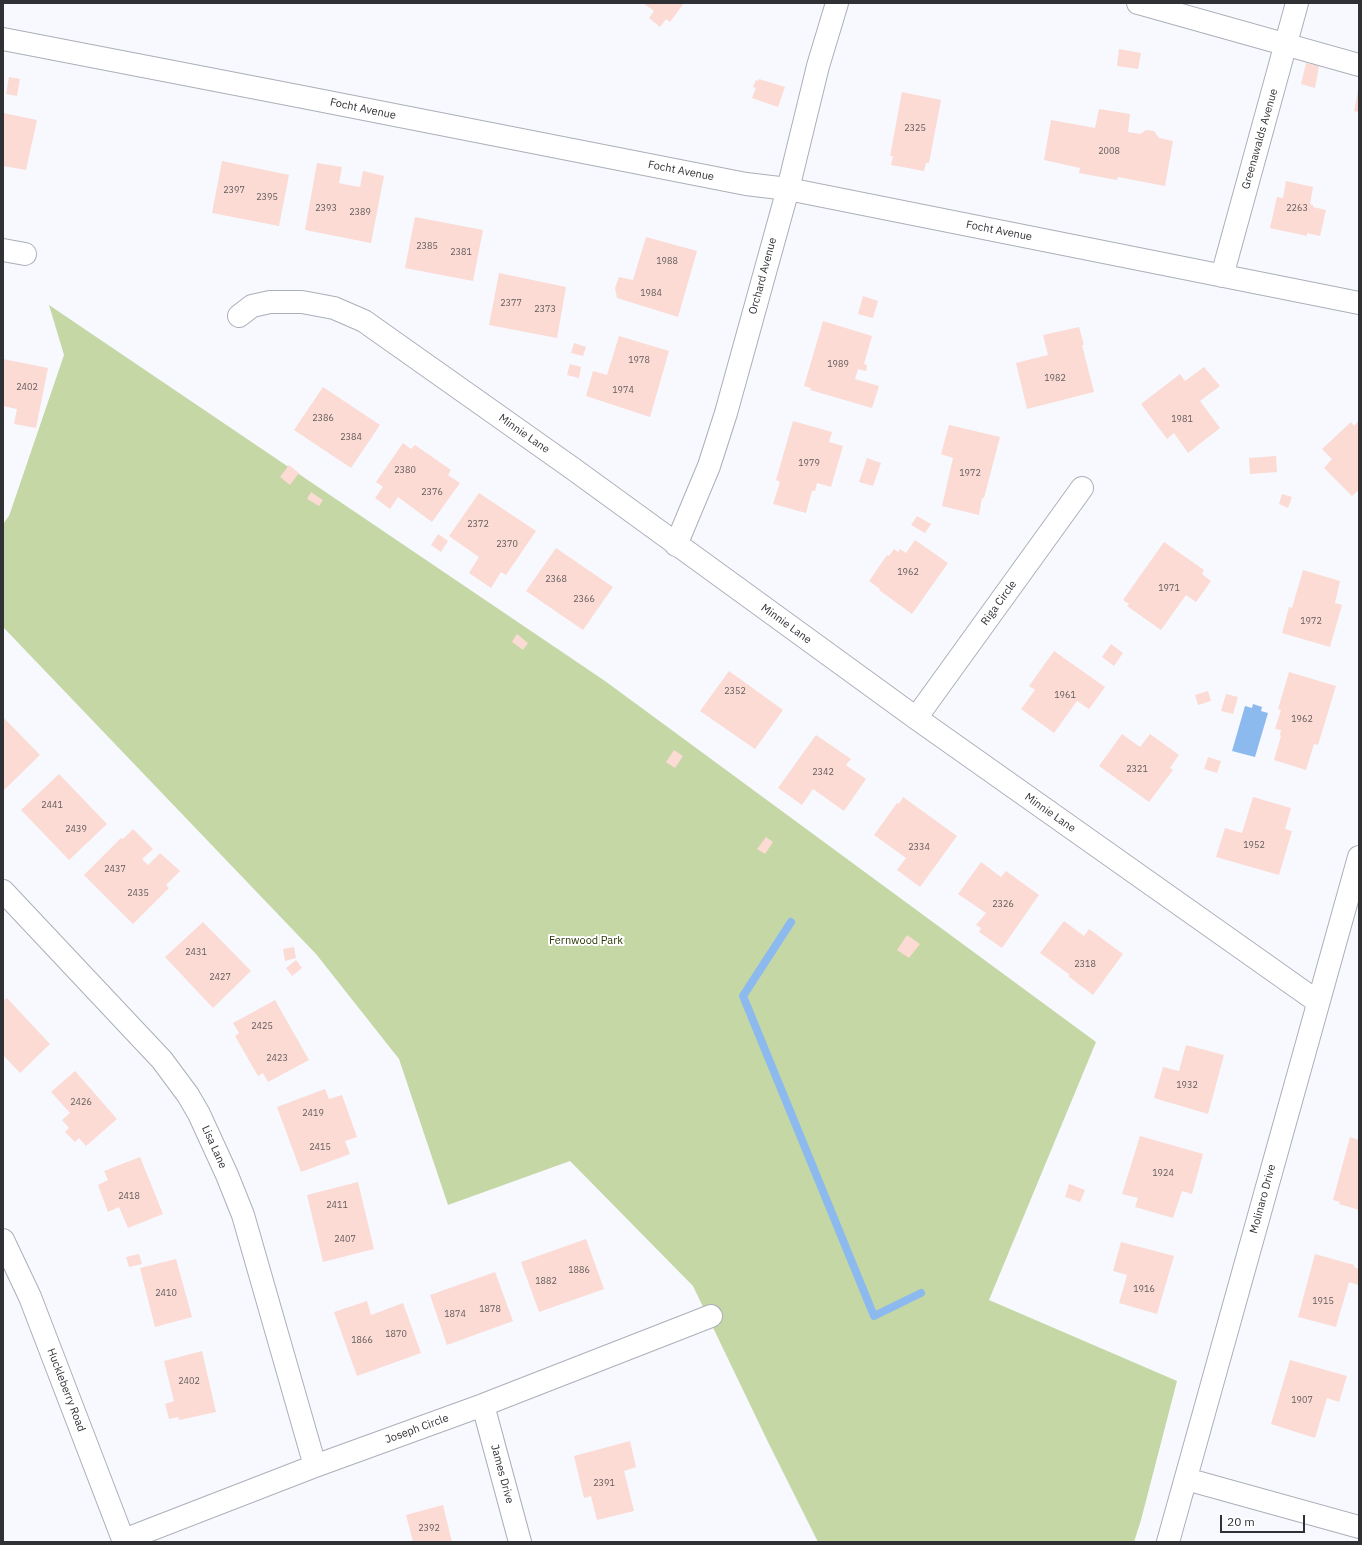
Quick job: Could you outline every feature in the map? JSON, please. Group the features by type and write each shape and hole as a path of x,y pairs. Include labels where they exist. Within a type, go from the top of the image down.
{"street":[{"name":"Orchard Avenue","path":"676,544 709,466 717,440 788,189 818,66 837,3"},
{"path":"1138,3 1286,46 1359,65"},
{"name":"Greenawalds Avenue","path":"1222,276 1297,3"},
{"name":"Focht Avenue","path":"3,39 746,184 788,189 1359,302"},
{"path":"3,250 25,254"},
{"name":"Minnie Lane","path":"239,316 252,306 270,302 302,302 334,308 364,321 916,718 1318,1002"},
{"name":"Riga Circle","path":"916,718 1082,488"},
{"name":"Molinaro Drive","path":"1168,1542 1359,857"},
{"name":"Lisa Lane","path":"3,891 162,1060 199,1114 243,1214 315,1466"},
{"name":"Huckleberry Road","path":"3,1240 30,1297 124,1541"},
{"name":"Joseph Circle","path":"124,1541 315,1466 483,1405 711,1316"},
{"name":"James Drive","path":"483,1405 520,1542"},
{"path":"1186,1479 1359,1527"}],"green space":[{"name":"Fernwood Park","path":"49,305 605,681 1096,1042 989,1300 1177,1381 1134,1542 818,1542 693,1286 570,1161 448,1205 399,1059 316,954 3,627 3,524 9,516 64,355"}],"water":[{"path":"1253,704 1262,707 1261,711 1268,713 1255,757 1232,751 1245,706 1252,708"}],"building":[{"path":"643,3 684,3 670,22 666,19 660,27 649,18 654,11"},
{"path":"1119,49 1141,53 1138,69 1117,66"},
{"path":"1306,63 1319,66 1315,88 1301,84"},
{"path":"9,77 20,79 17,96 6,94"},
{"path":"759,79 785,87 778,107 752,98 756,88 753,87 756,80 758,81"},
{"path":"1359,91 1359,112 1354,111"},
{"path":"902,92 941,100 929,163 926,163 924,171 891,165 893,156 890,156"},
{"path":"1099,109 1130,114 1128,132 1140,134 1146,130 1154,131 1159,138 1173,141 1165,186 1118,177 1117,180 1079,173 1080,168 1044,160 1051,120 1095,128"},
{"path":"3,113 37,120 26,170 3,166"},
{"path":"222,161 289,175 279,226 212,213"},
{"path":"317,163 342,167 339,183 348,185 360,187 363,171 384,176 371,243 305,230"},
{"path":"1286,181 1313,187 1310,204 1313,205 1313,207 1326,210 1320,236 1307,233 1307,236 1270,228 1277,197 1283,198"},
{"path":"415,217 483,230 473,281 405,268"},
{"path":"646,237 697,251 678,317 617,298 615,288 619,277 633,280"},
{"path":"499,273 566,287 557,338 489,325"},
{"path":"863,296 878,301 873,318 858,314"},
{"path":"823,321 872,336 864,364 867,365 866,371 858,369 855,379 879,386 872,408 810,390 811,388 804,386"},
{"path":"1079,327 1094,392 1027,409 1016,363 1048,355 1043,335"},
{"path":"619,336 669,351 650,417 586,396 593,371 607,375"},
{"path":"574,343 586,347 583,356 571,353"},
{"path":"3,359 48,368 36,428 14,424 17,409 3,406"},
{"path":"570,364 581,367 579,378 567,375"},
{"path":"1204,367 1220,386 1200,401 1220,428 1188,453 1174,433 1167,439 1141,404 1180,374 1185,381"},
{"path":"323,387 380,425 351,468 294,430"},
{"path":"1359,420 1359,490 1352,496 1324,468 1332,459 1322,449 1351,422 1354,426"},
{"path":"793,421 832,432 829,442 843,446 831,487 817,483 815,491 812,491 806,513 773,504 780,482 776,480"},
{"path":"949,425 1000,437 984,498 982,498 979,515 942,506 953,458 941,454"},
{"path":"403,443 411,449 415,445 451,470 448,475 460,483 432,522 398,497 390,509 375,498 383,487 376,482"},
{"path":"1276,456 1277,472 1250,474 1249,458"},
{"path":"867,458 881,463 873,486 859,482"},
{"path":"289,465 299,473 290,485 280,477"},
{"path":"311,492 323,500 319,506 307,499"},
{"path":"479,493 536,531 506,575 501,572 491,588 469,573 479,557 449,536"},
{"path":"1282,494 1292,497 1288,508 1279,504"},
{"path":"917,516 931,524 925,533 911,525"},
{"path":"438,534 448,541 441,552 431,545"},
{"path":"915,540 948,563 912,614 869,581 887,555 889,556 894,549 898,552 900,549 906,553"},
{"path":"1164,542 1204,570 1202,574 1211,581 1196,602 1186,595 1161,630 1127,606 1129,604 1123,600"},
{"path":"556,548 613,587 583,630 526,591"},
{"path":"1303,570 1340,581 1335,603 1342,605 1330,647 1282,633 1289,607 1292,608"},
{"path":"517,634 528,643 523,650 512,642"},
{"path":"1111,644 1123,653 1114,666 1102,657"},
{"path":"1054,651 1105,687 1089,709 1077,701 1054,733 1021,709 1035,690 1029,686"},
{"path":"729,671 783,710 755,749 700,711"},
{"path":"1289,672 1336,686 1318,745 1314,744 1306,770 1274,760 1281,736 1281,730 1275,729 1281,710 1278,709"},
{"path":"1208,691 1211,701 1198,705 1195,695"},
{"path":"1226,694 1238,697 1233,714 1221,711"},
{"path":"3,717 40,755 3,791"},
{"path":"1122,734 1140,747 1150,734 1179,755 1170,768 1173,770 1149,802 1099,766"},
{"path":"816,735 851,759 846,765 866,779 844,811 813,789 802,805 778,788"},
{"path":"674,750 683,756 675,768 666,762"},
{"path":"1208,757 1221,761 1217,773 1204,769"},
{"path":"59,774 107,824 69,860 21,810"},
{"path":"903,797 957,836 920,887 897,870 906,858 874,835"},
{"path":"1253,797 1291,808 1285,829 1292,831 1279,875 1216,857 1225,828 1242,833"},
{"path":"133,829 153,849 142,859 148,865 160,853 180,871 166,885 169,888 133,924 84,875 121,838 123,839"},
{"path":"766,837 773,842 765,854 757,849"},
{"path":"981,862 1001,877 1006,871 1039,895 1002,948 979,932 981,928 976,925 986,913 958,894"},
{"path":"1064,921 1084,936 1089,929 1123,954 1093,995 1068,976 1070,975 1040,953"},
{"path":"203,922 251,971 213,1008 165,957"},
{"path":"907,935 920,944 909,958 897,950"},
{"path":"294,947 296,958 285,961 283,949"},
{"path":"296,960 302,968 292,976 286,968"},
{"path":"7,998 50,1044 20,1073 3,1055 3,1001"},
{"path":"275,1000 309,1060 268,1082 263,1073 258,1076 235,1036 239,1033 233,1023"},
{"path":"1186,1045 1224,1055 1208,1114 1154,1098 1163,1067 1179,1071"},
{"path":"75,1071 117,1119 86,1146 79,1138 75,1142 65,1132 69,1128 62,1120 70,1113 51,1092"},
{"path":"325,1089 329,1099 342,1095 357,1137 345,1141 350,1154 301,1172 277,1107"},
{"path":"1140,1136 1203,1154 1192,1194 1182,1191 1173,1218 1135,1207 1138,1198 1122,1194"},
{"path":"1350,1137 1359,1140 1359,1210 1339,1204 1340,1202 1333,1200"},
{"path":"140,1157 163,1214 128,1228 119,1207 108,1212 98,1185 108,1180 104,1171"},
{"path":"358,1182 374,1249 323,1262 307,1195"},
{"path":"1069,1184 1085,1190 1080,1202 1065,1197"},
{"path":"586,1239 604,1289 539,1312 521,1262"},
{"path":"1121,1242 1174,1256 1157,1314 1119,1303 1127,1275 1113,1271"},
{"path":"139,1254 142,1264 129,1267 126,1257"},
{"path":"1315,1254 1354,1265 1354,1267 1359,1269 1358,1285 1349,1282 1336,1327 1298,1317"},
{"path":"176,1259 192,1317 155,1327 140,1268"},
{"path":"495,1272 513,1321 447,1345 430,1295"},
{"path":"367,1301 371,1315 403,1303 421,1353 357,1376 334,1312"},
{"path":"202,1351 216,1412 179,1420 178,1417 169,1419 165,1404 174,1401 164,1361"},
{"path":"1290,1360 1347,1376 1339,1402 1327,1398 1315,1438 1271,1424"},
{"path":"630,1441 636,1467 624,1471 634,1511 597,1520 591,1496 584,1498 574,1456"},
{"path":"443,1505 452,1542 413,1542 406,1515"}],"waterway":[{"path":"791,922 743,996 874,1316 921,1293"}]}
